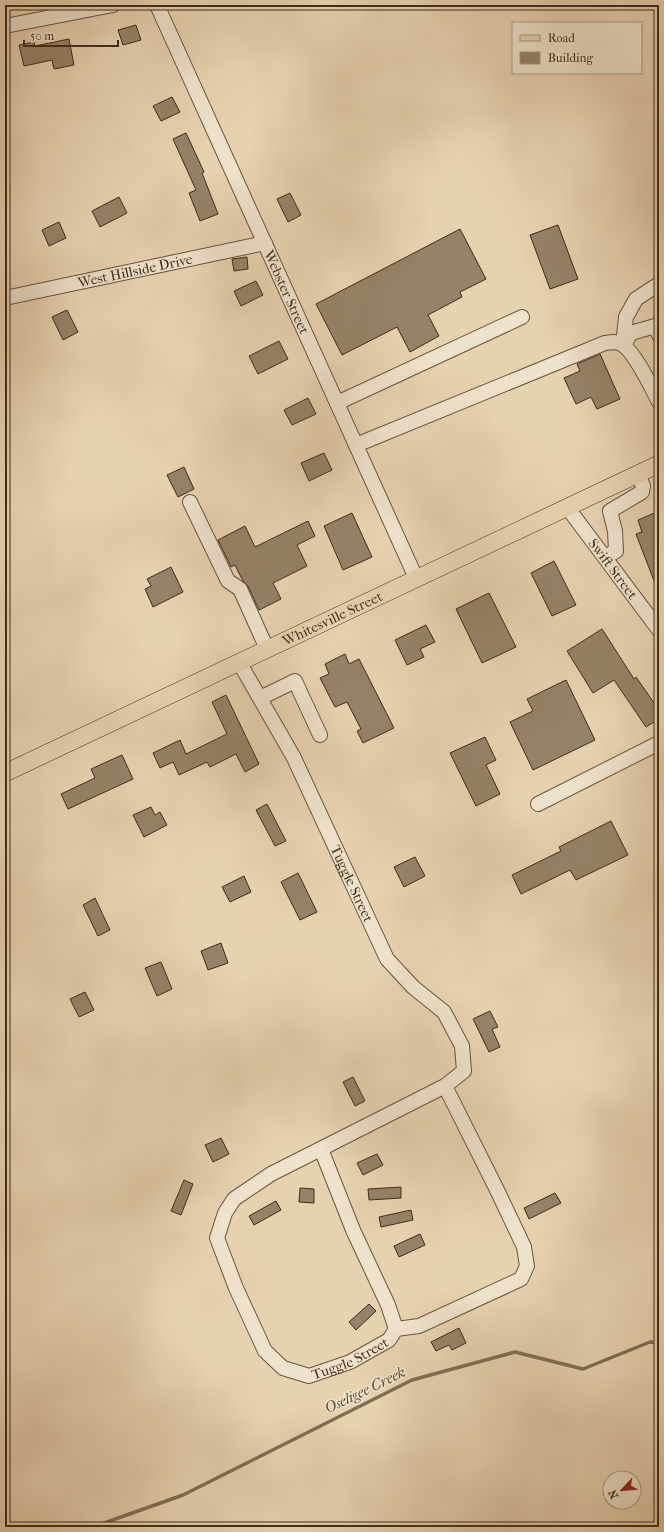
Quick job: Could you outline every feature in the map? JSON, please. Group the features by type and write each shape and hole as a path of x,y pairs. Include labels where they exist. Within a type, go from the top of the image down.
{"main road":[{"name":"Whitesville Street","path":"5,773 659,464"}],"street":[{"path":"5,26 113,5"},
{"name":"Webster Street","path":"157,5 416,578"},
{"name":"West Hillside Drive","path":"5,298 265,243"},
{"path":"623,345 626,317 636,299 659,284"},
{"path":"337,403 522,317"},
{"path":"623,345 631,333 643,329 655,326 659,335"},
{"path":"356,445 605,343 615,342 623,345 632,355 659,402"},
{"path":"605,557 616,550 615,531 610,511 642,492 643,486 638,474"},
{"path":"190,502 228,581 240,589 268,649"},
{"name":"Swift Street","path":"567,507 659,630"},
{"name":"Tuggle Street","path":"239,662 294,758 387,959 413,987 444,1012 462,1046 464,1071 445,1086 271,1174 234,1199 225,1213 217,1238 236,1288 265,1351 283,1368 309,1376 356,1358 388,1340 396,1329 419,1326 521,1279 527,1266 524,1246 445,1086"},
{"path":"260,698 295,681 320,735"},
{"path":"538,804 659,743"},
{"path":"321,1149 354,1230 388,1305 396,1329"}],"building":[{"path":"136,25 141,40 123,45 118,30"},
{"path":"69,39 74,65 54,69 52,60 24,66 19,45 34,42 35,46"},
{"path":"172,97 180,112 161,121 153,106"},
{"path":"186,133 204,172 202,173 218,214 200,221 189,193 196,190 173,139"},
{"path":"290,193 301,215 288,222 277,199"},
{"path":"119,197 127,213 100,227 92,211"},
{"path":"59,222 66,238 49,246 42,230"},
{"path":"558,225 578,279 550,289 530,235"},
{"path":"460,229 486,279 460,292 462,297 428,315 439,336 410,352 397,327 342,355 316,304"},
{"path":"247,257 248,269 234,271 232,259"},
{"path":"256,281 263,295 241,306 234,291"},
{"path":"67,310 78,332 63,340 52,317"},
{"path":"279,341 288,359 258,374 249,356"},
{"path":"600,354 620,399 597,409 591,397 576,404 564,378 580,371 577,364"},
{"path":"308,398 316,414 292,425 284,410"},
{"path":"324,453 332,470 309,481 301,463"},
{"path":"184,467 194,489 178,497 167,475"},
{"path":"659,511 658,591 636,534 642,532 638,520"},
{"path":"352,513 372,557 343,570 324,526"},
{"path":"308,521 315,536 297,545 307,566 273,583 281,599 259,610 248,586 243,581 235,565 231,567 218,540 245,526 255,547"},
{"path":"554,561 576,605 552,616 531,573"},
{"path":"171,567 183,592 153,607 145,589 151,586 147,579"},
{"path":"489,593 516,647 482,663 456,609"},
{"path":"426,625 435,642 420,649 424,657 407,665 395,640"},
{"path":"602,629 634,679 636,677 659,710 659,719 646,727 614,680 593,693 567,651"},
{"path":"345,654 349,664 359,659 394,728 363,743 357,731 361,729 347,702 335,707 320,678 329,674 325,664"},
{"path":"566,680 595,740 533,770 510,722 533,711 527,699"},
{"path":"226,695 259,764 245,772 236,754 210,767 207,762 179,775 173,762 160,768 153,753 180,740 186,754 227,734 212,702"},
{"path":"485,737 496,760 486,765 500,794 476,806 450,753"},
{"path":"122,755 133,779 68,809 61,794 95,778 91,769"},
{"path":"267,804 286,841 275,846 256,810"},
{"path":"151,807 155,815 160,812 167,825 144,837 133,815"},
{"path":"611,821 628,855 576,880 570,870 521,894 512,875 561,851 559,847"},
{"path":"415,857 425,876 404,887 394,867"},
{"path":"298,873 317,912 300,920 281,882"},
{"path":"244,876 251,892 230,902 222,887"},
{"path":"95,898 110,930 98,936 83,905"},
{"path":"221,943 228,963 208,970 201,951"},
{"path":"161,962 172,989 157,996 145,968"},
{"path":"85,992 94,1010 79,1017 70,999"},
{"path":"490,1011 498,1027 492,1029 500,1047 489,1052 473,1019"},
{"path":"353,1077 365,1101 355,1106 343,1082"},
{"path":"221,1138 229,1154 213,1162 205,1145"},
{"path":"377,1154 383,1165 363,1175 357,1163"},
{"path":"184,1180 193,1184 181,1215 171,1211"},
{"path":"401,1187 401,1198 369,1200 368,1189"},
{"path":"300,1188 314,1189 314,1203 299,1202"},
{"path":"555,1193 561,1203 529,1219 524,1208"},
{"path":"276,1201 281,1210 254,1225 249,1216"},
{"path":"411,1210 413,1220 381,1227 379,1217"},
{"path":"420,1234 425,1245 399,1257 394,1246"},
{"path":"369,1304 376,1311 356,1330 349,1322"},
{"path":"459,1328 466,1343 452,1350 449,1345 436,1351 431,1342"}],"waterway":[{"name":"Oseligee Creek","path":"93,1527 183,1495 412,1380 515,1352 583,1369 650,1342 659,1343"}]}
